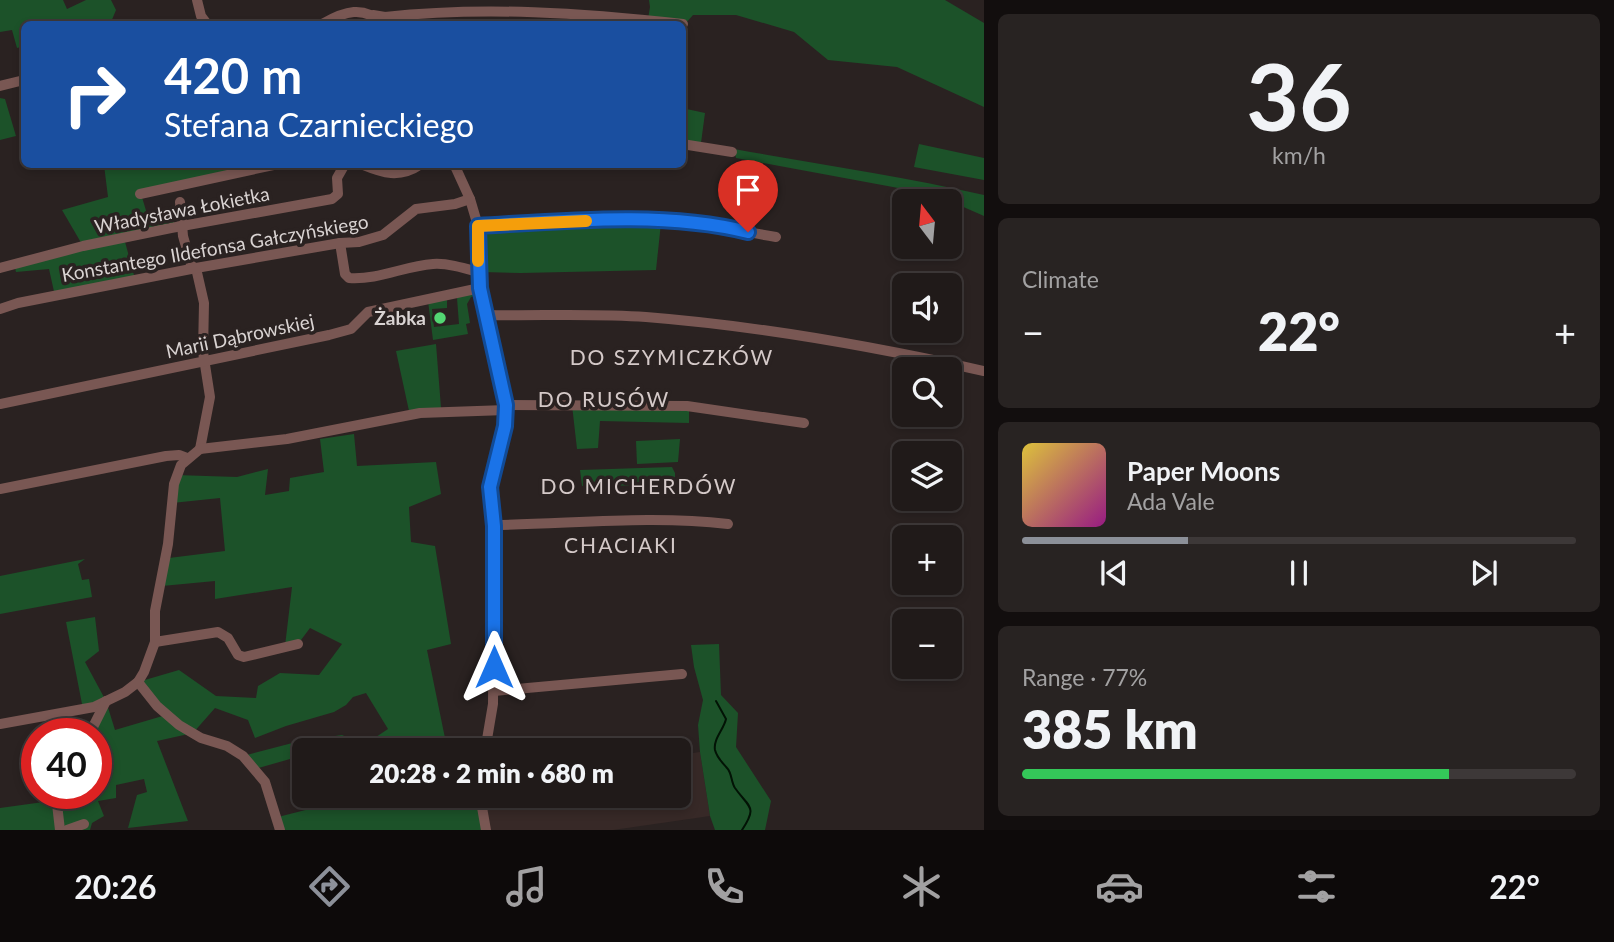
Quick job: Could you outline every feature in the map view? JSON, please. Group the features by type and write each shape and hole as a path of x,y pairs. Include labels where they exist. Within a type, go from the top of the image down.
{"street":[{"path":"197,0 205,21"},
{"path":"327,21 340,14 360,12 385,17 475,11 647,21"},
{"path":"373,15 380,21"},
{"path":"0,86 21,81"},
{"path":"686,145 732,152"},
{"path":"140,194 260,168"},
{"name":"Władysława Łokietka","path":"0,268 83,246 332,199 338,194 337,178 343,168"},
{"path":"369,168 381,174 416,168"},
{"path":"456,168 470,199 478,226 480,288 506,407 505,426 490,487 494,526 494,704 487,738"},
{"name":"Konstantego Ildefonsa Gałczyńskiego","path":"0,309 18,303 194,268 359,242 383,235 416,209 470,199"},
{"path":"180,202 182,227 204,303 205,360 210,397 200,449"},
{"path":"478,226 650,221 733,228 776,237"},
{"path":"340,243 345,274 349,278 365,279 433,264 458,266 478,272"},
{"name":"Marii Dąbrowskiej","path":"0,404 329,335 351,329 368,312 480,288"},
{"path":"486,315 643,317 750,327 909,354 984,371"},
{"path":"0,723 93,707 138,682 155,642 155,611 168,544 174,484 181,465 200,449 287,439 420,413 506,407 687,406 804,423"},
{"path":"0,489 166,456 187,458"},
{"path":"494,526 630,521 704,521 728,524"},
{"path":"155,642 218,632 228,638 238,655 244,657 298,643"},
{"path":"494,691 682,674"},
{"path":"138,682 157,706 178,725 201,738 228,746 243,756 265,782 280,830"},
{"path":"98,718 106,701"},
{"path":"482,808 486,830"},
{"path":"58,809 60,830"},
{"path":"67,830 84,824"}],"shaded area":[{"path":"700,752 710,816 613,830 486,830 482,808 691,808 691,753"}],"green space":[{"path":"0,0 63,0 67,9 86,0 111,0 116,10 111,21 21,21 21,47 17,48 12,30 0,32"},
{"path":"649,0 945,0 984,23 984,107 897,67 828,60 794,32 736,15 693,15 686,23 648,19"},
{"path":"0,98 5,99 16,136 0,140"},
{"path":"686,109 705,113 701,143 686,141"},
{"path":"919,144 984,158 984,180 914,167"},
{"path":"734,149 954,189 904,189 736,158"},
{"path":"104,168 239,168 240,174 141,194 148,217 172,208 175,228 124,238 135,279 55,296 49,269 16,272 14,264 83,246 62,210 108,197"},
{"path":"962,191 984,195 984,216 962,206"},
{"path":"661,223 656,270 482,272 483,230"},
{"path":"472,291 477,295 471,297 467,304 470,323 466,324 468,334 433,340 428,301 447,300 447,308 432,309 434,327 459,324 457,298"},
{"path":"436,344 441,408 409,411 396,351"},
{"path":"572,405 689,408 689,423 600,421 598,448 577,449"},
{"path":"354,434 357,466 436,462 441,494 409,507 411,542 435,546 451,644 427,650 445,738 374,738 388,729 366,693 353,697 334,712 255,738 248,720 215,708 193,733 157,741 188,821 128,828 137,795 147,792 144,779 116,785 116,798 112,799 112,720 115,730 166,715 138,682 179,670 216,696 256,698 258,686 280,673 319,675 342,644 310,628 298,644 285,646 292,587 215,599 215,581 162,586 169,558 225,551 220,498 172,503 176,475 237,477 268,469 265,495 289,491 290,478 324,472 320,439"},
{"path":"680,439 678,462 637,464 636,441"},
{"path":"672,467 675,485 582,486 580,470"},
{"path":"85,559 78,564 82,580 89,579 92,597 0,614 0,576"},
{"path":"95,617 99,651 85,662 106,701 111,718 97,718 105,702 83,709 66,622"},
{"path":"719,644 721,695 738,713 736,747 771,801 765,830 715,830 710,816 698,725 703,700 691,645"},
{"path":"342,735 349,738 321,738"},
{"path":"292,743 292,766 290,759 255,769 243,756"},
{"path":"21,805 21,809 101,809 104,816 92,823 90,830 0,830 0,808"},
{"path":"313,808 482,808 486,830 281,830 278,817"}],"waterway":[{"path":"716,701 726,719 716,742 716,753 729,770 735,788 751,811 742,830"}],"slow traffic":[{"path":"478,261 478,226 586,221"}],"place":[{"name":"Żabka","path":"440,318"}],"district":[{"name":"DO SZYMICZKÓW","path":"672,358"},
{"name":"DO RUSÓW","path":"604,400"},
{"name":"DO MICHERDÓW","path":"639,487"},
{"name":"CHACIAKI","path":"621,546"}],"route":[{"path":"494,667 494,526 490,487 505,426 506,398 480,288 478,226 650,221 733,228 748,232"}]}
